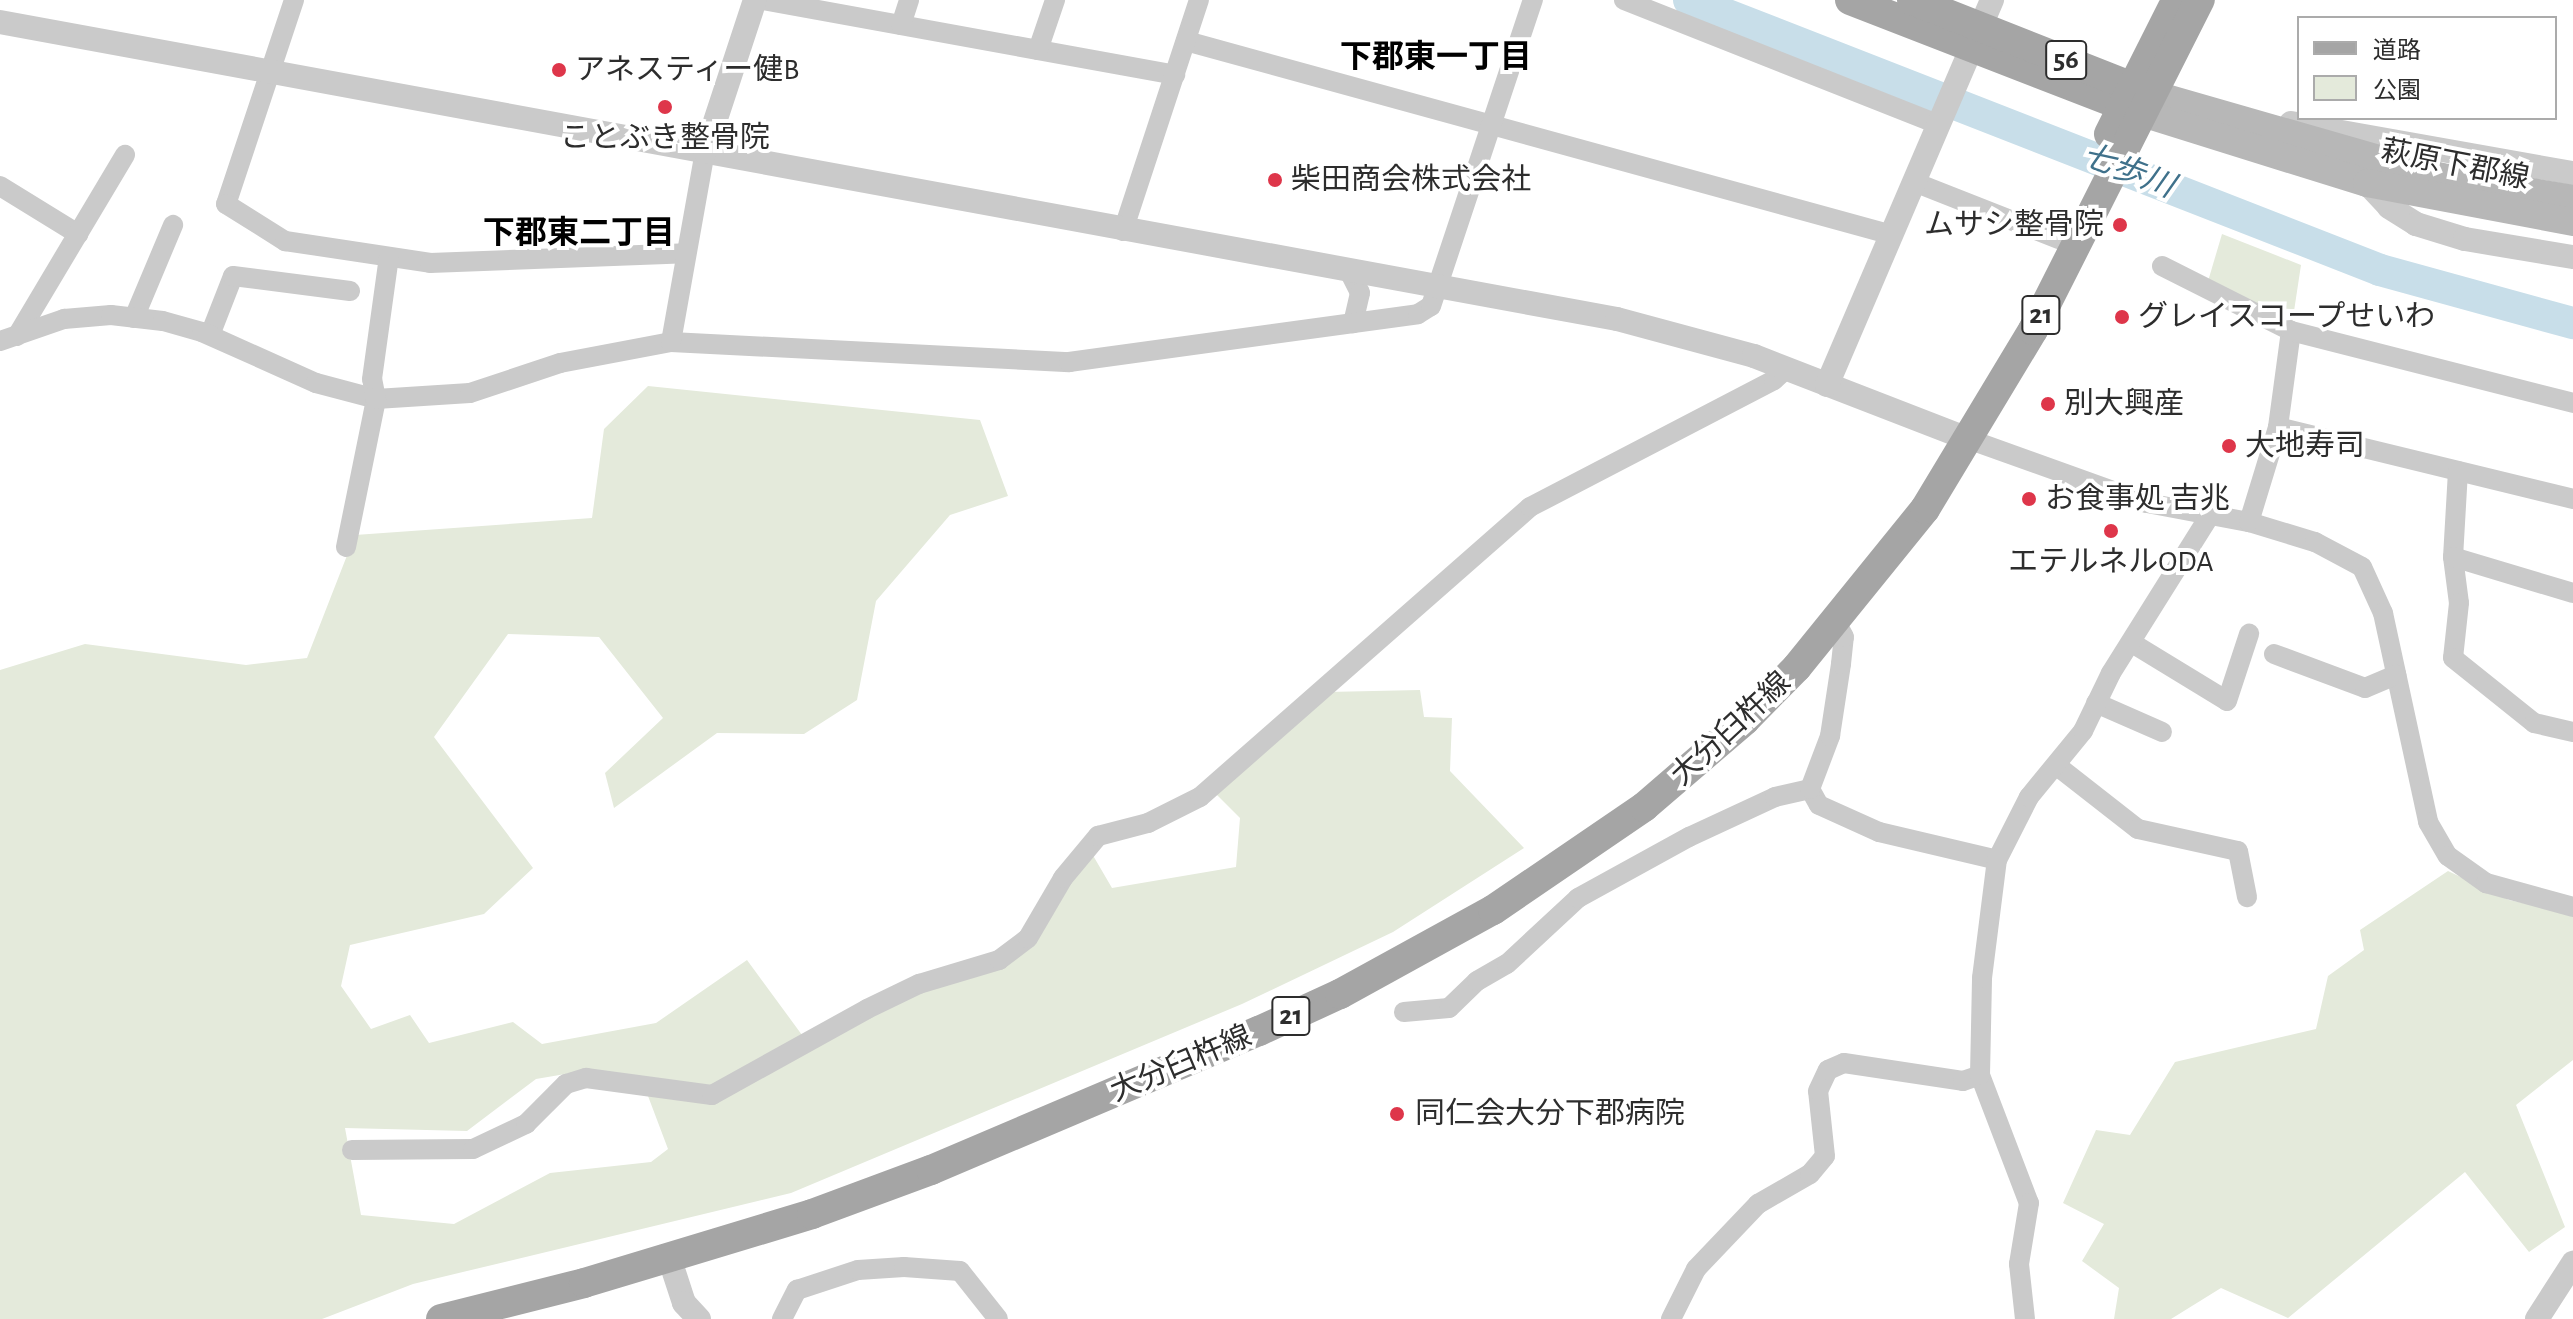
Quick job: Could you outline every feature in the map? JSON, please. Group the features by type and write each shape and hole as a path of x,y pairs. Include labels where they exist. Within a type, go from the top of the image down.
{"main road":[{"name":"56","path":"1850,0 1982,24"},
{"name":"56","path":"1912,0 1982,24 2137,100"},
{"name":"大分臼杵線","path":"441,1319 669,1257 931,1170 1259,1031 1400,963 1493,910 1644,807 1745,720 1836,622 1898,547 2033,330 2137,100 2177,0"},
{"name":"大分臼杵線","path":"2137,100 2200,0"},
{"name":"萩原下郡線","path":"2137,100 2245,123 2437,188 2573,222"},
{"name":"萩原下郡線","path":"2137,100 2367,183 2573,199"},
{"name":"大分臼杵線","path":"1968,439 2059,239 2097,183"}],"street":[{"path":"294,0 226,204 285,241 430,263 686,253"},
{"path":"671,342 705,152 755,0"},
{"path":"763,0 1175,75"},
{"path":"901,25 909,0"},
{"path":"1038,50 1055,0"},
{"path":"1123,231 1199,0"},
{"path":"9,338 64,319 134,318 210,335 316,383 376,399 470,393 560,363 671,342 1069,362 1418,314 1431,306 1437,290 1533,0"},
{"path":"1624,0 1939,122"},
{"path":"0,22 1437,290 1617,319 1786,369 2147,503 2249,522 2315,542 2362,567 2383,613 2428,822 2448,856 2486,883 2573,907"},
{"path":"1827,385 1982,24"},
{"path":"1186,41 1892,235"},
{"path":"2245,123 2250,115 2573,173"},
{"path":"9,338 78,234 125,155"},
{"path":"1914,182 2059,239"},
{"path":"2367,183 2389,207 2416,224 2465,239 2573,257"},
{"path":"0,186 78,234"},
{"path":"134,318 173,225"},
{"path":"346,547 376,399 372,379 389,257"},
{"path":"2162,266 2291,331 2573,403"},
{"path":"1350,273 1360,293 1353,323"},
{"path":"210,335 233,276 350,291"},
{"path":"2249,522 2278,427 2291,331"},
{"path":"352,1150 473,1149 526,1124 566,1084 586,1078 712,1095 919,984 999,960 1028,938 1063,878 1098,836 1148,823 1200,797 1530,507 1774,380 1786,369"},
{"path":"2278,427 2573,499"},
{"path":"2458,471 2453,557 2459,603 2453,658 2534,723 2573,732"},
{"path":"2025,1319 2019,1264 2029,1203 1980,1075 1983,965 1997,860 2029,797 2083,731 2096,703 2210,515"},
{"path":"2453,557 2573,593"},
{"path":"1810,789 1830,736 1844,637 1836,622"},
{"path":"2132,643 2227,701 2249,634"},
{"path":"2274,654 2365,688 2396,675"},
{"path":"2096,703 2162,732"},
{"path":"2056,765 2138,829 2238,851 2247,897"},
{"path":"1810,789 1819,805 1879,832 1997,860"},
{"path":"1404,1012 1449,1008 1477,981 1507,964 1578,898 1703,830 1775,797 1810,789"},
{"path":"1671,1319 1696,1269 1758,1204 1810,1174 1825,1156 1818,1091 1828,1070 1844,1063 1963,1081 1980,1075"},
{"path":"669,1257 684,1303 699,1319"},
{"path":"2537,1319 2573,1263"},
{"path":"782,1319 797,1290 858,1270 904,1267 960,1271 998,1319"}],"green space":[{"path":"2222,234 2301,265 2291,331 2206,288"},
{"path":"648,386 980,420 1008,496 950,515 876,601 857,700 804,734 717,733 614,808 605,773 663,718 599,637 508,634 434,737 533,868 484,914 350,945 341,986 371,1029 410,1015 429,1043 513,1022 542,1044 656,1023 747,960 802,1035 707,1089 583,1071 536,1079 467,1131 345,1128 361,1215 454,1224 550,1173 651,1162 668,1149 648,1096 717,1100 867,1013 1033,939 1091,852 1112,888 1236,867 1240,818 1213,791 1327,692 1420,690 1424,717 1452,718 1450,771 1524,848 1393,932 1242,1004 791,1193 413,1284 322,1319 0,1319 0,670 85,644 246,665 307,658 355,535 592,518 604,429"},
{"path":"2448,871 2509,900 2573,914 2573,1060 2516,1105 2565,1227 2529,1252 2465,1172 2288,1318 2221,1288 2171,1319 2114,1319 2119,1288 2082,1261 2104,1224 2063,1203 2096,1130 2130,1135 2175,1062 2316,1029 2328,976 2364,950 2360,930"}],"waterway":[{"name":"七歩川","path":"1689,0 2380,270 2573,323"}],"place":[{"name":"アネスティー健B","path":"559,70"},
{"name":"ことぶき整骨院","path":"665,107"},
{"name":"柴田商会株式会社","path":"1275,180"},
{"name":"ムサシ整骨院","path":"2120,225"},
{"name":"グレイスコープせいわ","path":"2122,317"},
{"name":"別大興産","path":"2048,404"},
{"name":"大地寿司","path":"2229,446"},
{"name":"お食事処 吉兆","path":"2029,499"},
{"name":"エテルネルODA","path":"2111,531"},
{"name":"同仁会大分下郡病院","path":"1397,1114"}],"district":[{"name":"下郡東一丁目","path":"1436,57"},
{"name":"下郡東二丁目","path":"579,233"}]}
